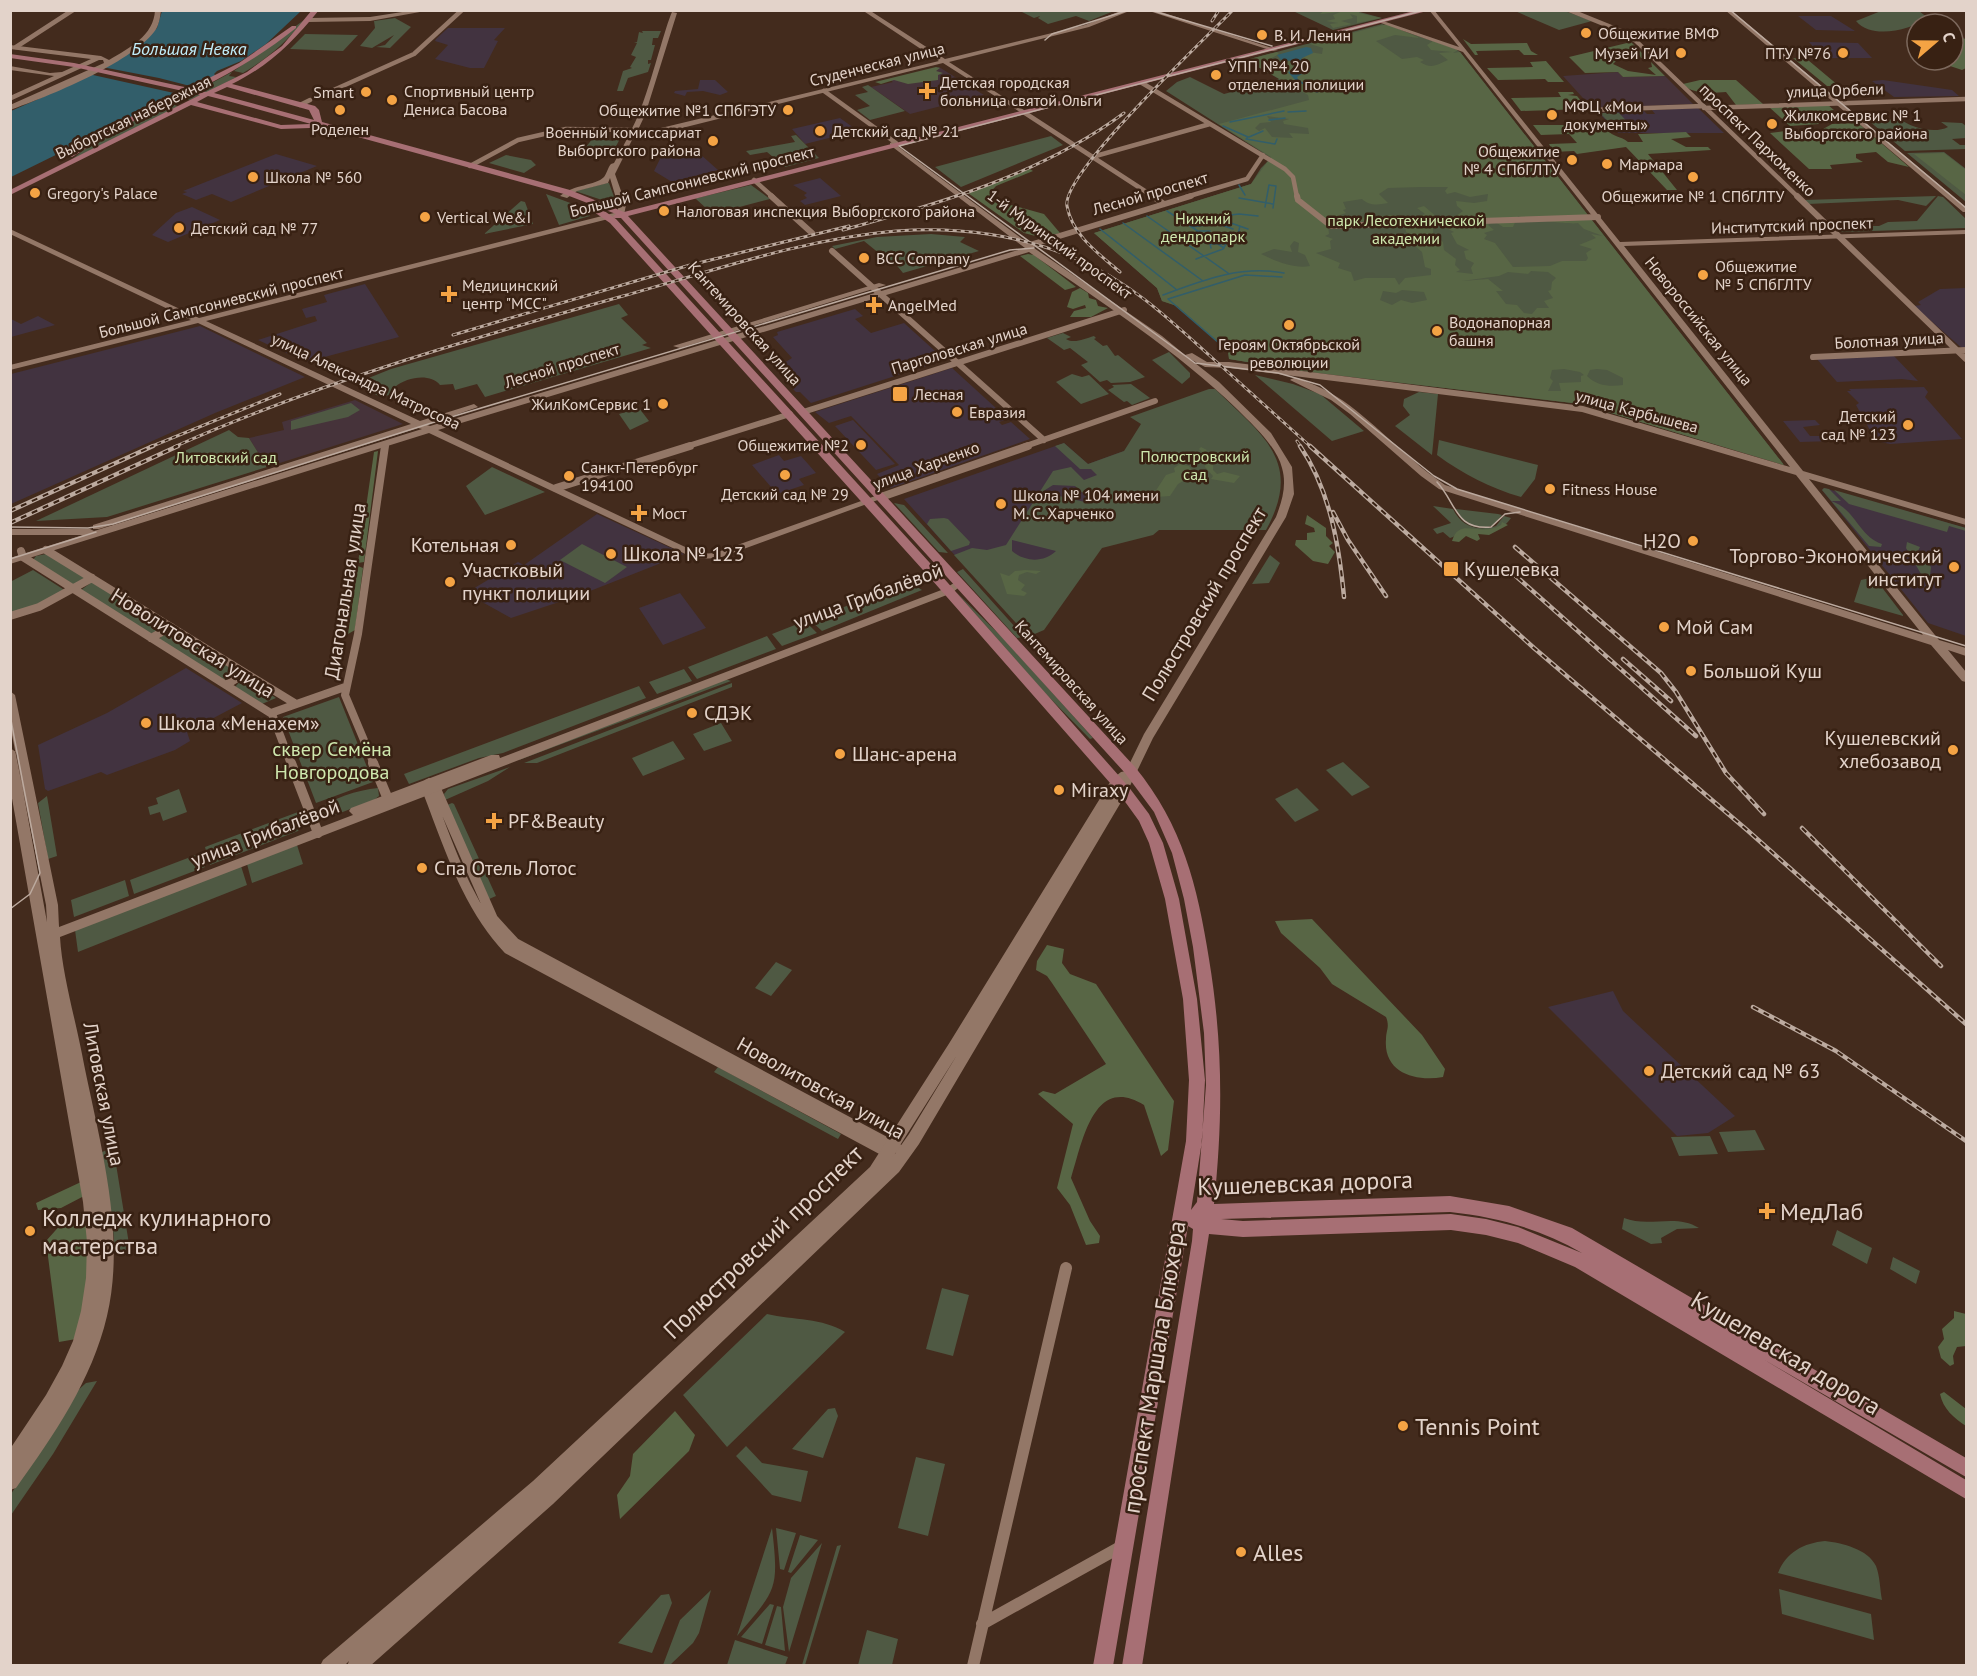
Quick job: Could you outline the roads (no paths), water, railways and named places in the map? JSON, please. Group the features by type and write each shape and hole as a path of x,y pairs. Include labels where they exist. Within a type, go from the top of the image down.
{"main road":[{"path":"10,108 32,99 104,60 129,50 151,31 157,20 158,10"},
{"name":"Выборгская набережная","path":"10,191 51,169 94,139 181,97 248,60 289,31 310,10"},
{"name":"Выборгская набережная","path":"10,191 227,85 276,54 316,10"},
{"path":"309,20 319,18 370,19 429,10"},
{"path":"864,10 1024,112"},
{"name":"Студенческая улица","path":"630,135 824,91 1090,25 1130,10"},
{"path":"1148,10 1269,47"},
{"path":"1156,10 1197,25"},
{"path":"1380,21 1418,10"},
{"path":"1380,21 1431,10"},
{"name":"Новороссийская улица","path":"1431,10 1448,28 1928,632 1966,673"},
{"path":"1727,10 1966,203"},
{"path":"1734,10 1966,210"},
{"path":"565,194 606,179 642,115 673,11"},
{"path":"1380,21 1467,52"},
{"name":"Большой Сампсониевский проспект","path":"10,369 894,143 1142,83 1269,47 1380,21"},
{"name":"Большой Сампсониевский проспект","path":"1024,112 1269,47 1380,21"},
{"path":"13,47 104,60"},
{"name":"Кантемировская улица","path":"10,57 211,97 292,118 565,194 609,217 790,414 1120,786"},
{"path":"14,99 86,59"},
{"path":"10,68 50,77"},
{"path":"227,85 300,105 311,104"},
{"path":"181,97 191,103 277,126 316,125 315,110 311,104"},
{"path":"14,99 32,99"},
{"path":"277,126 286,124 292,118 312,112 311,104"},
{"name":"Кантемировская улица","path":"316,125 470,166 565,194 622,214 1130,770"},
{"path":"622,214 622,205 612,174 630,135"},
{"name":"1-й Муринский проспект","path":"894,143 1022,243 1032,246"},
{"name":"1-й Муринский проспект","path":"894,143 1159,338 1188,364 1205,371"},
{"path":"599,182 616,186"},
{"name":"улица Александра Матросова","path":"10,231 421,423 699,557 708,558"},
{"name":"Институтский проспект","path":"1619,244 1966,232"},
{"name":"Лесной проспект","path":"733,334 873,288 1022,243"},
{"name":"Лесной проспект","path":"18,554 46,550 107,527 421,423 720,337 880,294 1032,246"},
{"name":"1-й Муринский проспект","path":"1121,311 1176,344 1205,371"},
{"name":"Лесной проспект","path":"10,561 18,554 63,535 107,527 385,444 720,337"},
{"path":"1205,371 1220,367 1278,373 1328,388 1432,472 1458,487 1966,644"},
{"path":"1205,371 1220,367"},
{"name":"Полюстровский проспект","path":"356,1665 555,1491 883,1179 895,1151 1130,770 1281,517 1289,494 1287,467 1276,445 1205,371"},
{"path":"1278,373 1323,391 1424,475 1451,490 1966,652"},
{"name":"улица Карбышева","path":"1278,373 1583,408 1966,522"},
{"name":"улица Харченко","path":"708,558 881,497"},
{"name":"Лесной проспект","path":"10,525 107,527"},
{"path":"46,550 63,535 49,525"},
{"name":"Лесной проспект","path":"10,532 63,535"},
{"name":"улица Грибалёвой","path":"51,932 431,788 536,743 959,583"},
{"name":"Новороссийская улица","path":"1941,644 1966,678"},
{"name":"Литовская улица","path":"10,694 51,932 44,950 95,1236 95,1267 87,1327 51,1401 10,1464"},
{"name":"Литовская улица","path":"10,752 54,945 104,1208 108,1263 105,1297 90,1349 63,1403 10,1482"},
{"name":"проспект Маршала Блюхера","path":"1130,770 1145,787 1166,819 1181,855 1196,919 1208,1003 1214,1075 1205,1219 1132,1665"},
{"name":"проспект Маршала Блюхера","path":"1103,1665 1194,1141 1197,1080 1190,999 1177,916 1163,864 1144,818 1120,786"},
{"name":"Полюстровский проспект","path":"329,1665 539,1487 895,1151"},
{"name":"Кушелевская дорога","path":"1205,1219 1440,1203 1473,1206 1529,1219 1566,1234 1966,1468"},
{"name":"Кушелевская дорога","path":"1182,1214 1243,1229 1451,1222 1476,1224 1527,1237 1591,1267 1966,1490"}],"street":[{"path":"13,47 73,10"},
{"name":"проспект Пархоменко","path":"1569,10 1631,37 1966,359"},
{"path":"318,97 414,54 462,11"},
{"path":"1142,83 1263,155 1292,175 1298,200 1331,226 1598,217"},
{"name":"1-й Муринский проспект","path":"824,91 894,143"},
{"name":"улица Орбели","path":"1591,110 1966,99"},
{"path":"1024,112 1164,204"},
{"path":"1092,157 1210,124"},
{"path":"470,166 518,140 566,129 615,130 630,135"},
{"name":"Лесной проспект","path":"1032,246 1247,179 1263,155"},
{"path":"754,180 812,233"},
{"path":"832,251 1044,440"},
{"name":"Парголовская улица","path":"803,412 1121,311"},
{"name":"Болотная улица","path":"1813,357 1966,350"},
{"name":"улица Харченко","path":"881,497 1155,401"},
{"path":"556,488 790,414"},
{"name":"Диагональная улица","path":"385,444 358,634 345,695 389,802"},
{"name":"Новолитовская улица","path":"46,550 296,704"},
{"name":"Новолитовская улица","path":"18,554 271,713 276,719 317,830"},
{"path":"10,616 39,607 92,578"},
{"path":"151,638 171,627"},
{"path":"226,685 245,673"},
{"path":"271,713 345,687"},
{"name":"Новолитовская улица","path":"431,788 485,922 508,949 895,1151"},
{"path":"973,1665 1066,1268"},
{"path":"982,1624 1124,1544"}],"water":[{"name":"Большая Невка","path":"162,11 301,11 266,44 241,61 217,71 214,74 216,76 11,177 11,111 43,97 140,45 157,28"},
{"path":"1306,47 1311,48 1313,53 1302,58 1298,71 1302,74 1297,77 1299,81 1296,81 1288,72 1293,71 1295,61 1281,60 1277,55"}],"waterway":[{"path":"1299,81 1317,92"},
{"path":"1230,122 1284,111"},
{"path":"1288,112 1306,111"},
{"path":"1269,120 1285,118"},
{"path":"1223,126 1248,137 1246,139 1275,144 1277,139"},
{"path":"1249,137 1263,131"},
{"path":"1239,185 1245,195"},
{"path":"1266,203 1269,185 1276,186 1273,208"},
{"path":"1239,198 1266,203"},
{"path":"1265,207 1266,203"},
{"path":"1266,203 1273,204"},
{"path":"1167,211 1182,221"},
{"path":"1182,221 1239,214 1258,216"},
{"path":"1147,216 1204,256"},
{"path":"1182,221 1198,231"},
{"path":"1192,227 1228,222 1240,226"},
{"path":"1123,223 1203,281"},
{"path":"1219,224 1233,229"},
{"path":"1237,238 1240,226"},
{"path":"1240,226 1248,229"},
{"path":"1100,229 1177,290"},
{"path":"1193,236 1198,231"},
{"path":"1198,231 1210,231"},
{"path":"1198,231 1207,237"},
{"path":"1203,235 1205,243"},
{"path":"1207,237 1234,238"},
{"path":"1207,237 1218,244"},
{"path":"1211,248 1210,244 1218,244"},
{"path":"1218,244 1226,244 1224,248"},
{"path":"1218,244 1224,248"},
{"path":"1204,256 1224,248"},
{"path":"1196,259 1204,256"},
{"path":"1204,256 1228,273"},
{"path":"1203,281 1237,272 1284,273"},
{"path":"1220,344 1168,299 1245,275 1282,277"},
{"path":"1163,295 1203,281"}],"tram line":[{"path":"1045,40 1052,34 1129,10"},
{"path":"1150,10 1272,46"},
{"path":"1425,10 899,146 1195,363 1278,373 1320,385 1434,476 1457,489 1966,646"},
{"path":"1730,10 1966,208"},
{"path":"10,527 88,528 113,524 441,420 1010,250 1034,248"},
{"path":"1437,482 1458,514 1470,524 1491,527 1505,514 1520,512"},
{"path":"10,559 96,532"},
{"path":"10,715 40,873 30,894 10,909"}],"railway":[{"path":"1212,21 1219,10"},
{"path":"1120,272 1095,251 1074,226 1067,206 1071,190 1086,166 1137,107 1233,10"},
{"path":"843,230 917,209 1025,170 1059,153 1124,113"},
{"path":"453,335 690,265 849,226"},
{"path":"174,447 340,382 509,329 792,248 861,235 919,230 966,231 1035,244 1098,269 1132,290 1164,315 1311,447"},
{"path":"150,447 280,394"},
{"path":"1297,441 1301,447"},
{"path":"10,511 153,446"},
{"path":"10,523 178,446"},
{"path":"1300,446 1326,499 1336,538 1344,597"},
{"path":"1310,446 1534,648 1747,830 1966,1024"},
{"path":"1333,512 1348,540 1386,596"},
{"path":"1515,547 1661,673 1676,692 1726,773 1764,814"},
{"path":"1509,570 1696,736"},
{"path":"1623,659 1671,701"},
{"path":"1802,828 1941,966"},
{"path":"1753,1007 1836,1051 1966,1141"}],"place":[{"name":"Общежитие ВМФ","path":"1586,33"},
{"name":"В. И. Ленин","path":"1262,35"},
{"name":"Музей ГАИ","path":"1681,53"},
{"name":"ПТУ №76","path":"1843,53"},
{"name":"УПП №4 20 отделения полиции","path":"1216,75"},
{"name":"Детская городская больница святой Ольги","path":"927,91"},
{"name":"Smart","path":"366,92"},
{"name":"Спортивный центр Дениса Басова","path":"392,100"},
{"name":"Роделен","path":"340,110"},
{"name":"Общежитие №1 СПбГЭТУ","path":"788,110"},
{"name":"МФЦ «Мои документы»","path":"1552,115"},
{"name":"Жилкомсервис № 1 Выборгского района","path":"1772,124"},
{"name":"Детский сад № 21","path":"820,131"},
{"name":"Военный комиссариат Выборгского района","path":"713,141"},
{"name":"Общежитие № 4 СПбГЛТУ","path":"1572,160"},
{"name":"Мармара","path":"1607,164"},
{"name":"Школа № 560","path":"253,177"},
{"name":"Общежитие № 1 СПбГЛТУ","path":"1693,177"},
{"name":"Gregory's Palace","path":"35,193"},
{"name":"Налоговая инспекция Выборгского района","path":"664,211"},
{"name":"Vertical We&I","path":"425,217"},
{"name":"Детский сад № 77","path":"179,228"},
{"name":"BCC Company","path":"864,258"},
{"name":"Общежитие № 5 СПбГЛТУ","path":"1703,275"},
{"name":"Медицинский центр \"МСС\"","path":"449,294"},
{"name":"AngelMed","path":"874,305"},
{"name":"Героям Октябрьской революции","path":"1289,325"},
{"name":"Водонапорная башня","path":"1437,331"},
{"name":"Лесная","path":"900,394"},
{"name":"ЖилКомСервис 1","path":"663,404"},
{"name":"Евразия","path":"957,412"},
{"name":"Детский сад № 123","path":"1908,425"},
{"name":"Общежитие №2","path":"861,445"},
{"name":"Детский сад № 29","path":"785,475"},
{"name":"Санкт-Петербург 194100","path":"569,476"},
{"name":"Fitness House","path":"1550,489"},
{"name":"Школа № 104 имени М. С. Харченко","path":"1001,504"},
{"name":"Мост","path":"639,513"},
{"name":"H2O","path":"1693,541"},
{"name":"Котельная","path":"511,545"},
{"name":"Школа № 123","path":"611,554"},
{"name":"Торгово-Экономический институт","path":"1954,567"},
{"name":"Кушелевка","path":"1451,569"},
{"name":"Участковый пункт полиции","path":"450,582"},
{"name":"Мой Сам","path":"1664,627"},
{"name":"Большой Куш","path":"1691,671"},
{"name":"СДЭК","path":"692,713"},
{"name":"Школа «Менахем»","path":"146,723"},
{"name":"Кушелевский хлебозавод","path":"1953,750"},
{"name":"Шанс-арена","path":"840,754"},
{"name":"Miraxy","path":"1059,790"},
{"name":"PF&Beauty","path":"494,821"},
{"name":"Спа Отель Лотос","path":"422,868"},
{"name":"Детский сад № 63","path":"1649,1071"},
{"name":"МедЛаб","path":"1767,1211"},
{"name":"Колледж кулинарного мастерства","path":"30,1231"},
{"name":"Tennis Point","path":"1403,1426"},
{"name":"Alles","path":"1241,1552"}],"park label":[{"name":"Нижний дендропарк","path":"1203,227"},
{"name":"парк Лесотехнической академии","path":"1406,229"},
{"name":"Литовский сад","path":"226,457"},
{"name":"Полюстровский сад","path":"1195,465"},
{"name":"сквер Семёна Новгородова","path":"332,760"}]}
